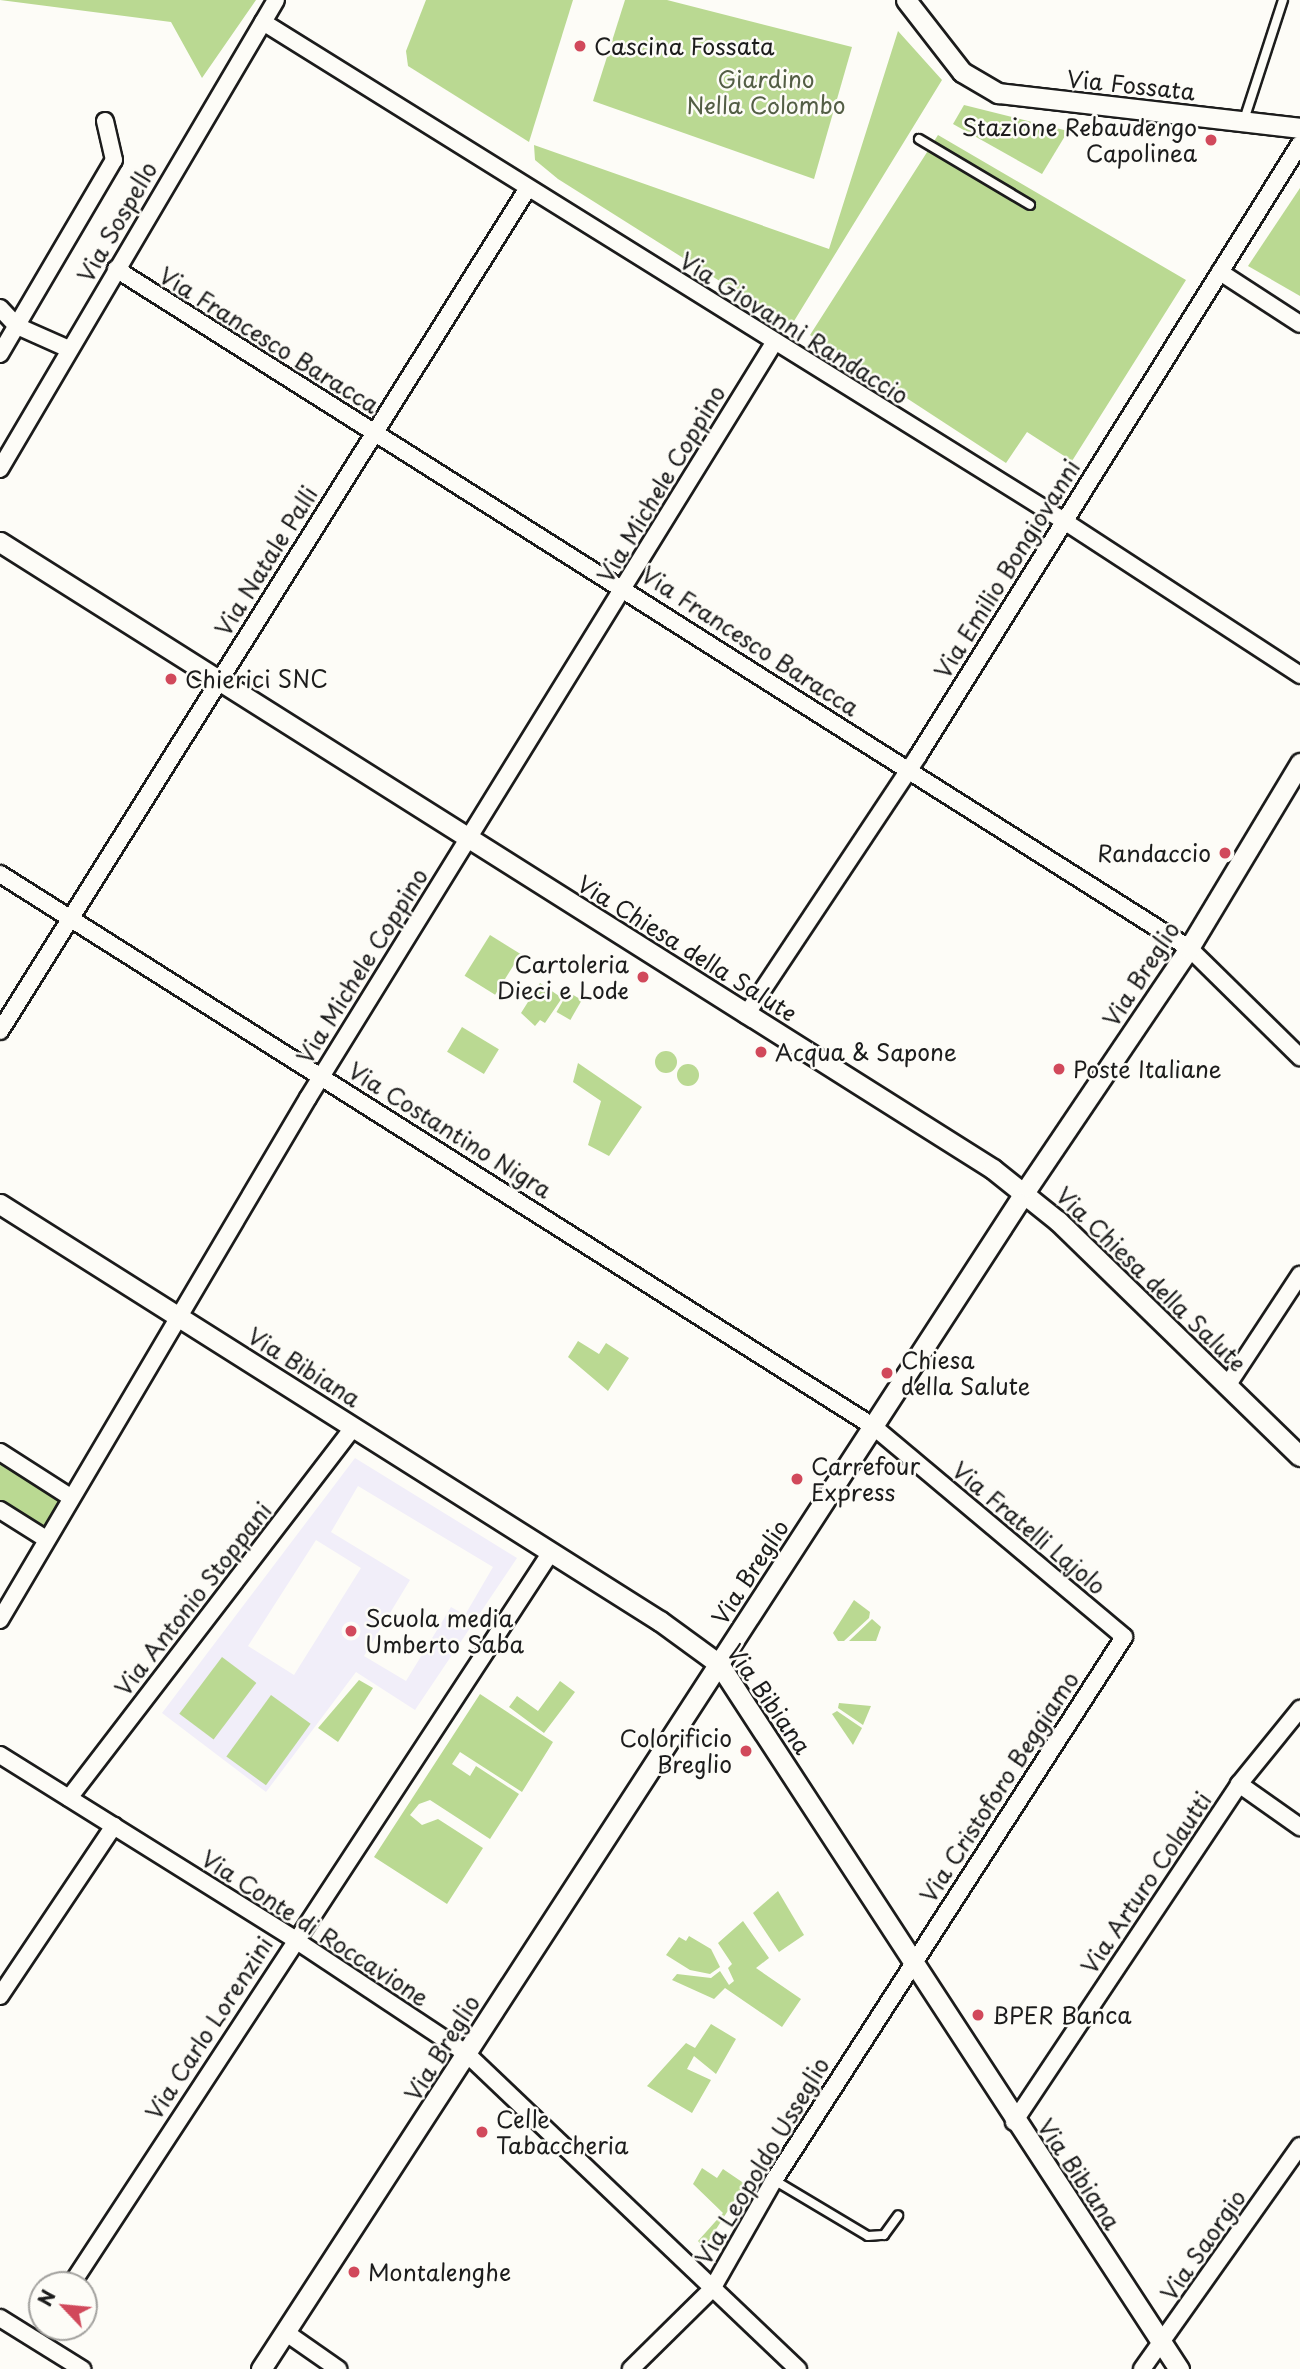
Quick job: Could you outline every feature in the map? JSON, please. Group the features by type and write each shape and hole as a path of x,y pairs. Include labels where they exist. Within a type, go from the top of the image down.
{"street":[{"name":"Via Sospello","path":"0,468 276,0"},
{"name":"Via Fossata","path":"906,0 962,72 998,93 1300,128"},
{"name":"Via Giovanni Randaccio","path":"263,22 774,343 1064,521 1300,675"},
{"path":"0,354 114,160 105,121"},
{"name":"Via Emilio Bongiovanni","path":"746,1015 909,770 1300,144"},
{"name":"Via Natale Palli","path":"0,1031 372,433 528,188"},
{"name":"Via Francesco Baracca","path":"116,270 372,433 625,587 1189,948 1300,1057"},
{"path":"1220,272 1300,324"},
{"path":"0,308 17,326 69,349"},
{"name":"Via Michele Coppino","path":"0,1620 70,1497 321,1076 774,343"},
{"name":"Via Chiesa della Salute","path":"0,542 467,840 922,1123 1024,1193 1300,1456"},
{"name":"Via Breglio","path":"261,2369 1024,1193 1189,948 1300,763"},
{"name":"Via Costantino Nigra","path":"0,874 874,1427"},
{"name":"Via Bibiana","path":"0,1204 695,1644 719,1664 1014,2122 1179,2369"},
{"path":"1227,1385 1300,1275"},
{"name":"Via Antonio Stoppani","path":"69,1798 354,1427"},
{"name":"Via Fratelli Lajolo","path":"874,1427 1124,1637"},
{"path":"0,1452 70,1497"},
{"path":"0,1510 46,1539"},
{"name":"Via Carlo Lorenzini","path":"80,2271 293,1939 551,1552"},
{"name":"Via Cristoforo Beggiamo","path":"912,1961 1124,1637"},
{"name":"Via Arturo Colautti","path":"1014,2122 1239,1784 1300,1709"},
{"name":"Via Conte di Roccavione","path":"0,1755 293,1939 467,2054 798,2369"},
{"path":"1239,1784 1300,1826"},
{"path":"0,1996 114,1826"},
{"name":"Via Leopoldo Usseglio","path":"631,2369 712,2288 774,2180 912,1961"},
{"name":"Via Saorgio","path":"1142,2369 1300,2146"},
{"path":"0,2318 28,2328"},
{"path":"285,2332 338,2369"},
{"path":"49,2341 82,2369"}],"lane":[{"path":"1243,122 1283,0"},
{"path":"919,139 1031,205"},
{"path":"774,2180 868,2236 884,2235 898,2216"}],"shaded area":[{"name":"Scuola media Umberto Saba","path":"355,1458 517,1558 415,1710 356,1672 266,1792 162,1713","holes":["358,1486 493,1567 465,1615 451,1607 406,1681 364,1656 410,1580 331,1532","316,1540 361,1568 294,1675 248,1646"]}],"green space":[{"path":"0,0 256,0 202,78 171,22"},
{"path":"426,0 573,0 529,142 408,66 406,51"},
{"name":"Giardino Nella Colombo","path":"625,0 667,0 852,47 814,179 593,101"},
{"path":"898,31 942,80 791,326 558,179 535,160 534,145 829,249"},
{"path":"964,105 1068,131 1042,174 953,124"},
{"path":"938,135 1186,280 1072,461 1027,432 1006,463 810,335"},
{"path":"1300,188 1300,296 1248,266"},
{"path":"490,935 521,954 495,995 465,976"},
{"path":"540,983 562,998 545,1023 540,1020 535,1026 521,1013"},
{"path":"568,992 582,1000 570,1020 556,1012"},
{"path":"462,1027 499,1049 484,1074 447,1052"},
{"path":"662,1051 670,1051 677,1058 677,1066 670,1073 662,1073 655,1066 655,1058"},
{"path":"578,1063 642,1107 609,1156 588,1145 601,1101 573,1082"},
{"path":"688,1064 696,1067 699,1075 696,1083 688,1086 680,1083 677,1075 680,1067"},
{"path":"578,1341 599,1354 606,1343 629,1358 608,1391 568,1357"},
{"path":"0,1452 70,1497 46,1539 0,1510"},
{"path":"854,1600 870,1612 869,1618 844,1641 838,1641 833,1633"},
{"path":"872,1619 881,1627 876,1641 849,1641"},
{"path":"222,1657 256,1683 214,1740 179,1714"},
{"path":"359,1680 373,1688 338,1742 318,1728"},
{"path":"560,1681 575,1692 544,1733 509,1707 517,1696 538,1711"},
{"path":"480,1694 553,1742 522,1792 460,1752 452,1764 470,1776 476,1766 519,1794 490,1839 430,1800 419,1804 410,1815 422,1825 438,1819 483,1848 447,1904 374,1857"},
{"path":"271,1695 311,1724 266,1785 226,1756"},
{"path":"839,1703 871,1706 863,1725 838,1708"},
{"path":"837,1711 862,1728 853,1745 832,1714"},
{"path":"778,1891 804,1935 779,1952 753,1913"},
{"path":"743,1921 769,1958 756,1968 801,1999 782,2027 725,1988 714,1999 672,1980 677,1974 711,1978 720,1971 729,1985 734,1981 728,1968 732,1964 718,1943"},
{"path":"689,1936 711,1949 720,1967 710,1974 690,1970 666,1955 679,1937 686,1941"},
{"path":"711,2024 736,2039 716,2074 694,2056 687,2069 711,2080 692,2113 647,2086 686,2043 695,2048"},
{"path":"702,2168 717,2178 723,2169 745,2184 704,2248 698,2241 723,2213 693,2184"}],"place":[{"name":"Cascina Fossata","path":"580,46"},
{"name":"Stazione Rebaudengo Capolinea","path":"1211,140"},
{"name":"Chierici SNC","path":"171,679"},
{"name":"Randaccio","path":"1225,853"},
{"name":"Cartoleria Dieci e Lode","path":"643,977"},
{"name":"Acqua & Sapone","path":"761,1052"},
{"name":"Poste Italiane","path":"1059,1069"},
{"name":"Chiesa della Salute","path":"887,1373"},
{"name":"Carrefour Express","path":"797,1479"},
{"name":"Scuola media Umberto Saba","path":"351,1631"},
{"name":"Colorificio Breglio","path":"746,1751"},
{"name":"BPER Banca","path":"978,2015"},
{"name":"Celle Tabaccheria","path":"482,2132"},
{"name":"Montalenghe","path":"354,2272"}]}
